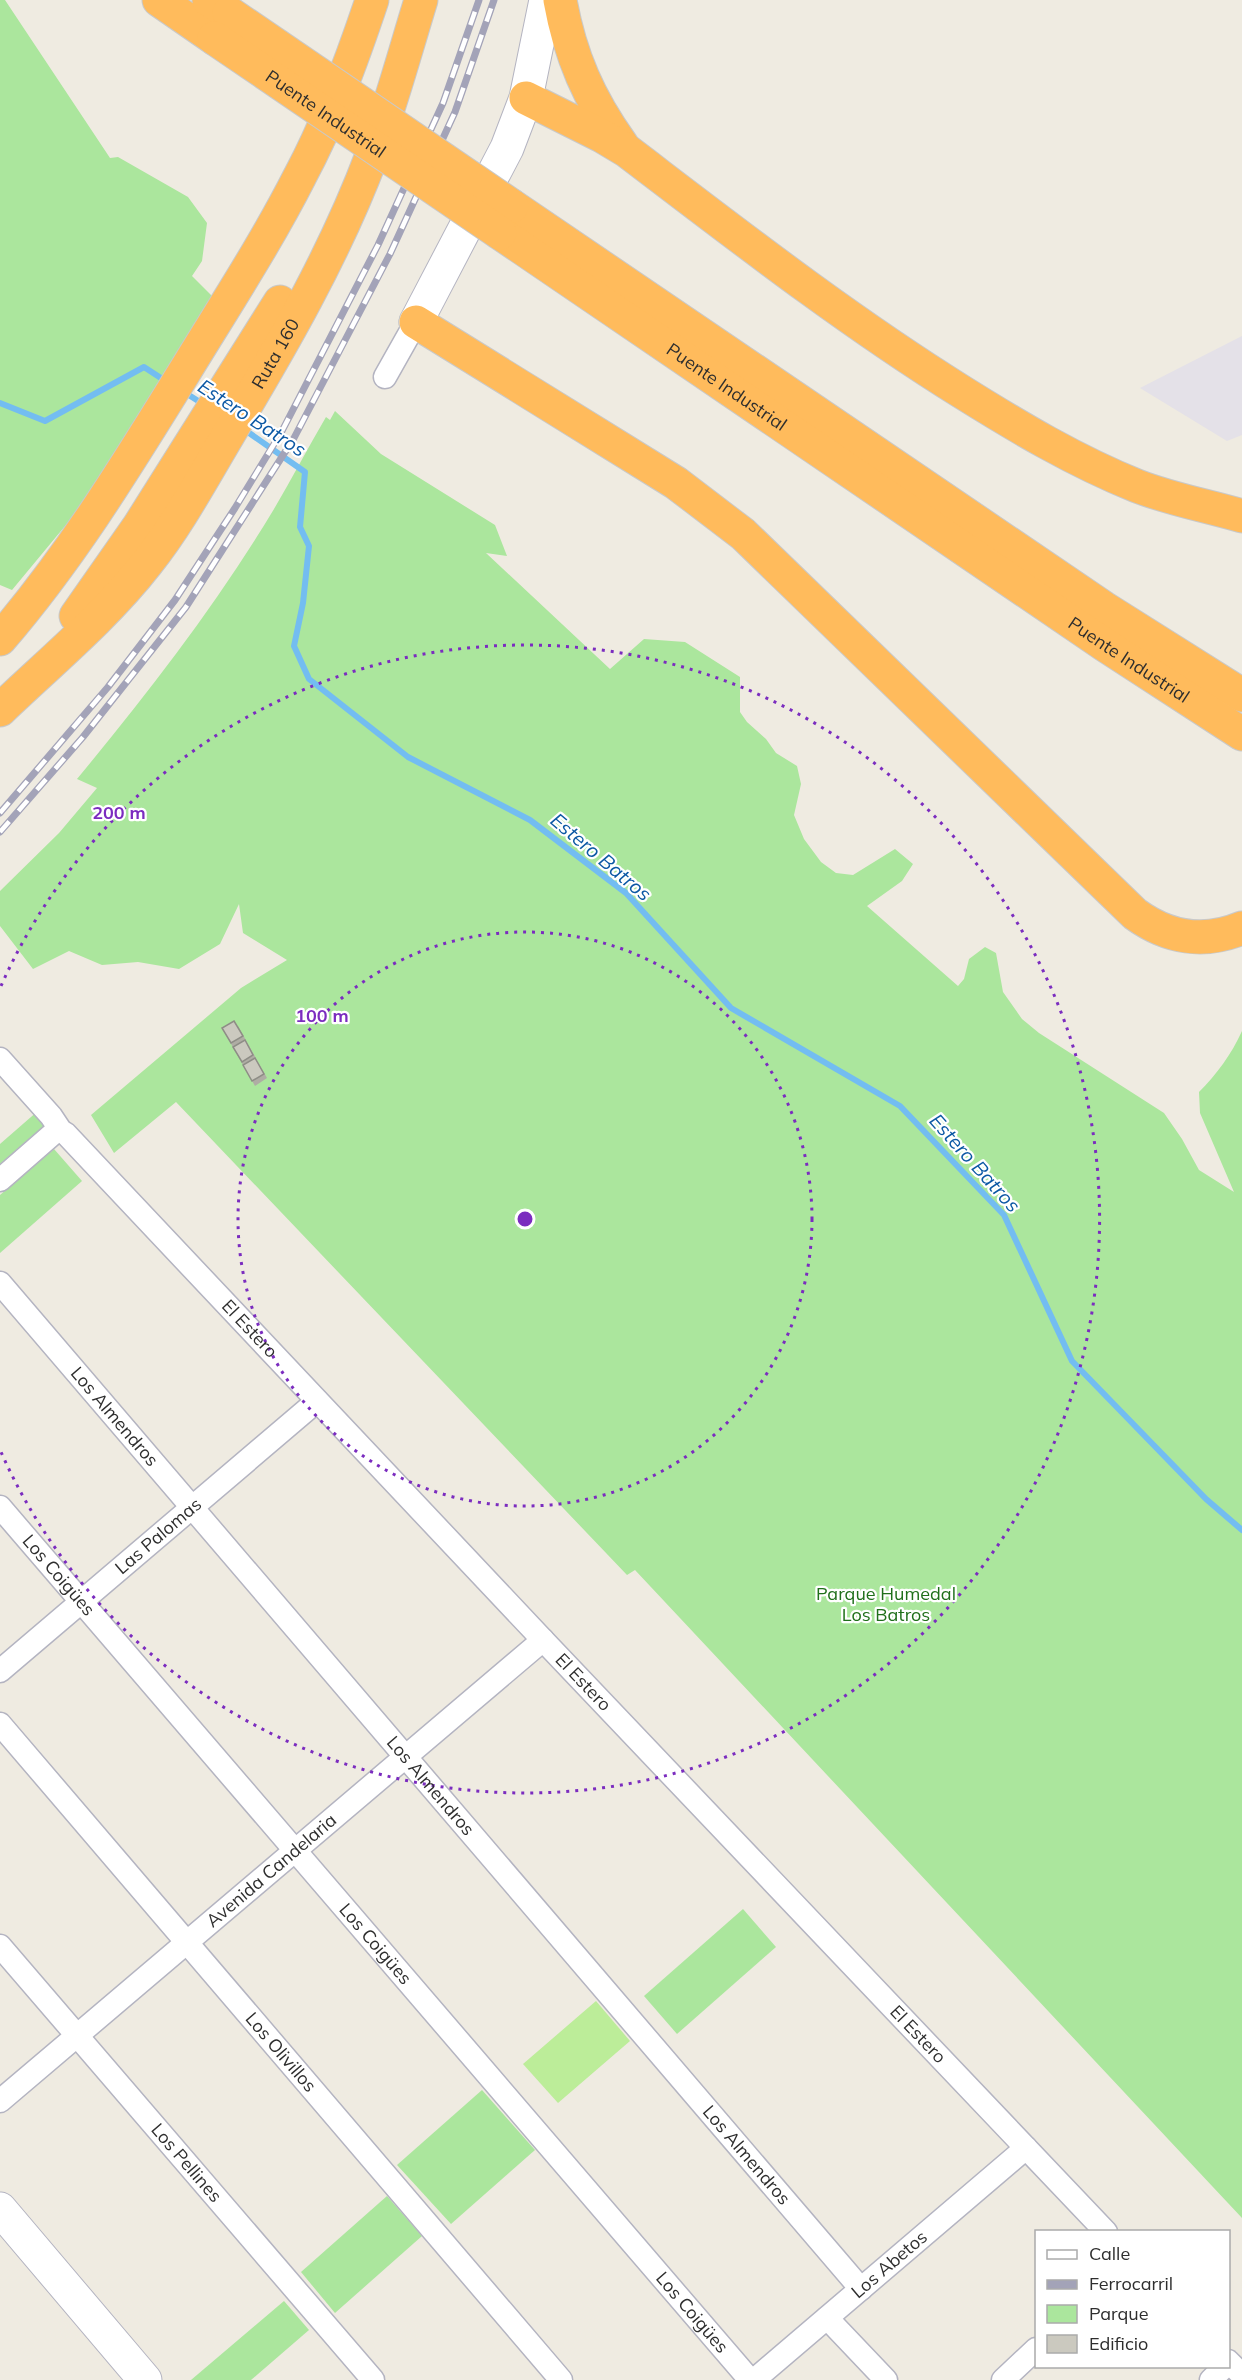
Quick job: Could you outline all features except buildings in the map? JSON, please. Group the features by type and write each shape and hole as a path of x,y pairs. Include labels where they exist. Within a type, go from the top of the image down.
{"highway":[{"name":"Puente Industrial","path":"159,0 218,17 1095,638 1242,734"},
{"path":"0,639 78,536 162,408 301,174 341,89 372,0"},
{"name":"Ruta 160","path":"0,709 40,663 82,608 139,526 211,438 249,376 376,123 399,69 421,0"},
{"path":"560,0 570,48 583,82 603,118 627,151"},
{"path":"526,98 627,151 806,286 912,361 1015,425 1097,469 1140,487 1242,516"},
{"name":"Puente Industrial","path":"506,220 1242,695"},
{"path":"416,322 676,483 743,534 1120,901 1142,919 1173,934 1196,938 1228,933 1242,928"},
{"path":"1199,668 1221,675 1242,677"}],"main road":[{"path":"416,322 507,148 526,98 546,0"},
{"path":"0,2209 146,2380"}],"street":[{"path":"385,377 416,322"},
{"name":"El Estero","path":"0,1059 51,1116 61,1131 1104,2230"},
{"path":"0,1180 55,1132 61,1131"},
{"name":"Los Almendros","path":"0,1283 861,2289"},
{"name":"Las Palomas","path":"0,1671 317,1401"},
{"name":"Los Coigües","path":"0,1507 752,2380"},
{"name":"Avenida Candelaria","path":"0,2101 543,1640"},
{"name":"Los Olivillos","path":"0,1724 561,2380"},
{"name":"Los Pellines","path":"0,1946 373,2380"},
{"name":"Los Abetos","path":"752,2380 1026,2148"},
{"path":"827,2318 886,2380"},
{"path":"1004,2380 1035,2350"},
{"path":"1210,2380 1227,2368"}],"shaded area":[{"path":"1242,336 1242,435 1227,441 1140,388"}],"green space":[{"path":"0,0 5,0 110,158 118,157 188,197 207,223 202,261 192,276 216,300 75,514 12,590 0,585"},
{"name":"Parque Humedal Los Batros","path":"335,411 381,454 495,525 507,556 486,553 610,669 644,639 685,642 740,677 740,712 776,753 797,766 801,784 794,815 804,839 821,862 836,873 853,875 895,849 913,864 902,881 867,906 958,986 964,979 969,959 985,947 996,953 1003,992 1022,1019 1039,1033 1164,1113 1199,1170 1234,1192 1200,1113 1199,1092 1223,1064 1242,1031 1242,2218 635,1570 627,1575 176,1102 114,1153 91,1115 241,988 287,960 243,933 239,904 220,944 179,969 138,962 102,965 69,951 33,969 0,926 0,891 59,833 97,788 77,779 156,681 205,614 274,509 326,417 330,420"},
{"path":"39,1110 49,1122 0,1164 0,1144"},
{"path":"54,1149 82,1181 0,1253 0,1195"},
{"path":"743,1909 776,1947 677,2034 644,1996"},
{"path":"596,2001 630,2041 558,2103 523,2064"},
{"path":"482,2090 535,2150 451,2224 397,2165"},
{"path":"387,2196 422,2236 335,2313 301,2272"},
{"path":"284,2301 309,2330 251,2380 191,2380"}],"waterway":[{"name":"Estero Batros","path":"0,403 45,421 144,367 167,382"},
{"name":"Estero Batros","path":"184,392 203,404"},
{"name":"Estero Batros","path":"242,428 305,472 300,527 309,546 303,603 294,646 309,679 408,757 530,820 626,893 731,1008 900,1106 1004,1215 1072,1361 1206,1499 1242,1530"}],"railway":[{"path":"0,813 108,687 175,600 282,431 378,245 443,103 479,0"},
{"path":"0,832 83,737 186,607 294,438 390,254 455,112 494,0"}]}
